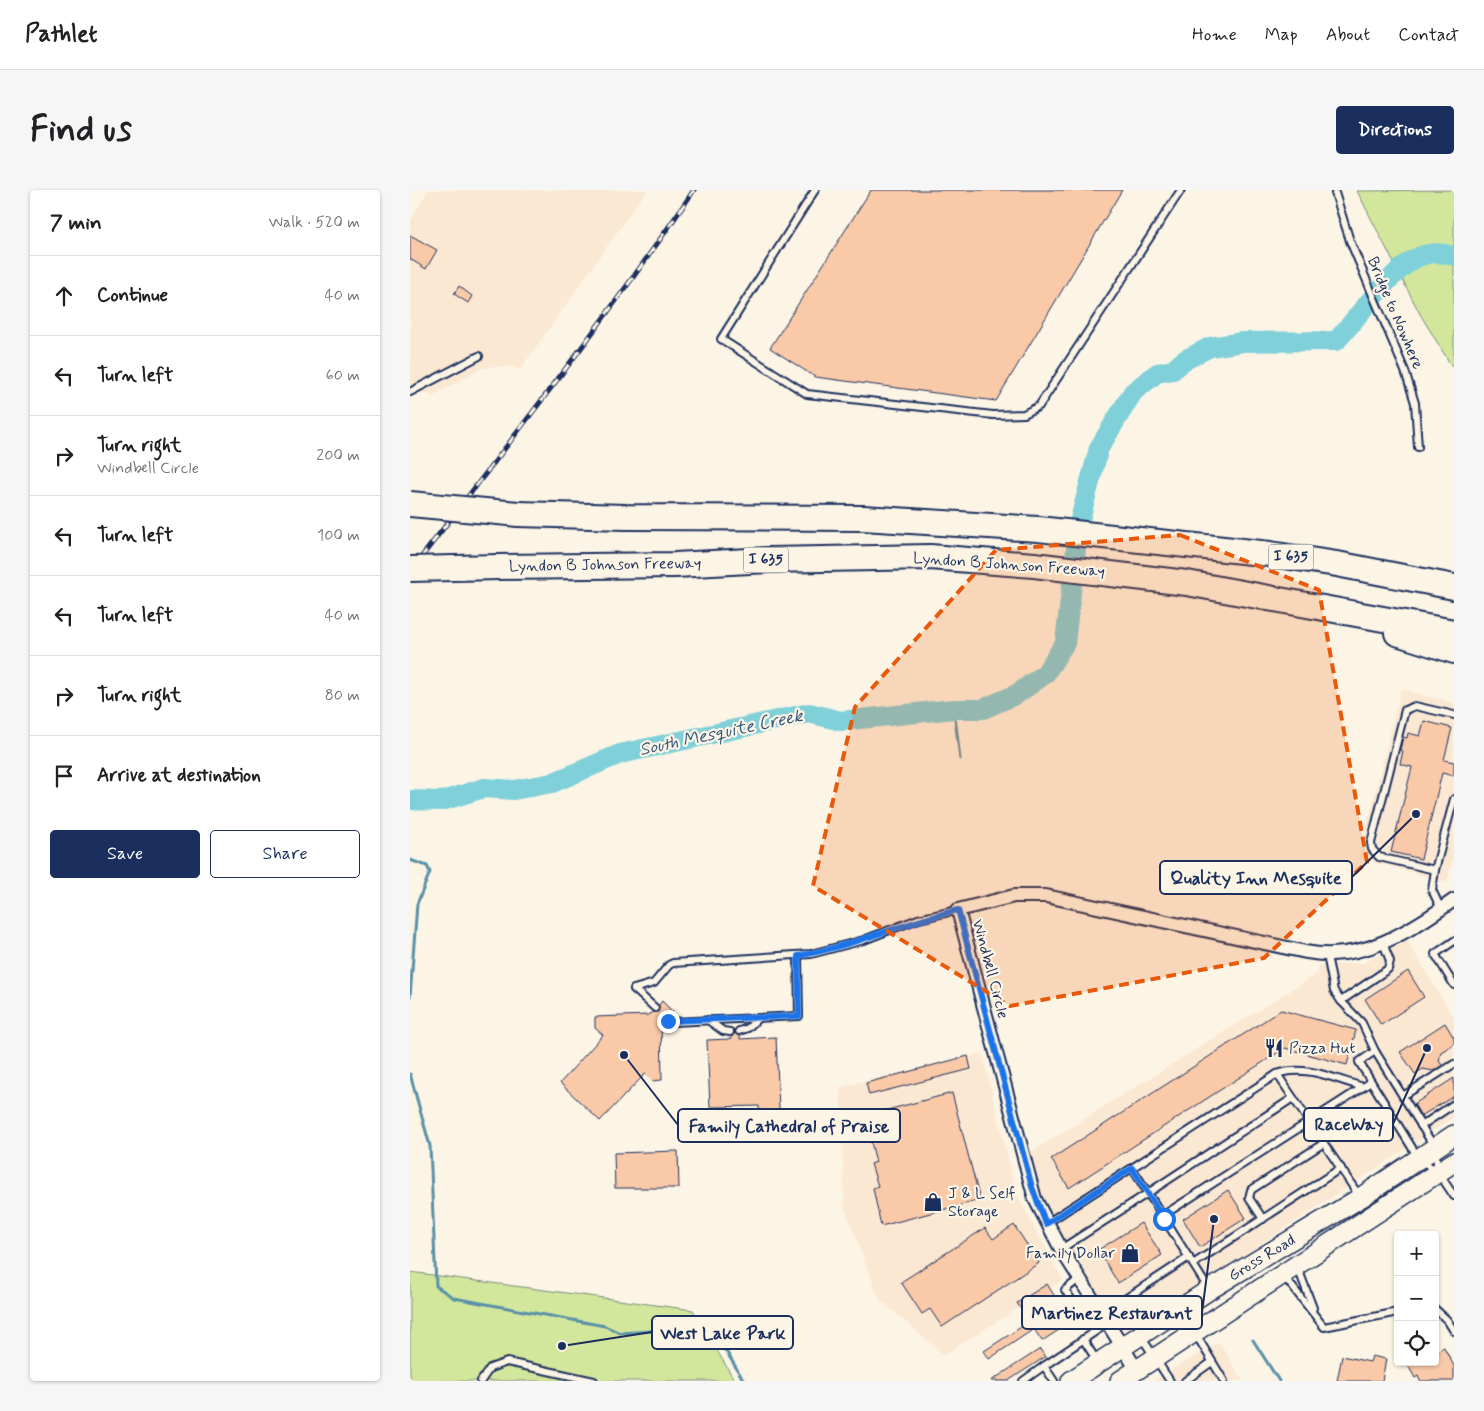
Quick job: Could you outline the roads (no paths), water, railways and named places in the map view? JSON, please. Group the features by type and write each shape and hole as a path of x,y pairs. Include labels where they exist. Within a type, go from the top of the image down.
{"highway":[{"path":"410,504 518,514"},
{"name":"I 635","path":"410,516 518,514 863,518 1038,529 1270,554 1337,564 1454,587"},
{"name":"Lyndon B Johnson Freeway","path":"410,569 492,571 768,560 930,557 1034,564 1122,574 1266,596 1454,632"},
{"path":"1337,564 1454,579"},
{"path":"410,580 492,571"},
{"path":"1342,611 1412,640 1454,651"}],"main road":[{"name":"Gross Road","path":"1071,1381 1140,1334 1353,1203 1454,1136"},
{"name":"Gross Road","path":"1120,1381 1454,1162"},
{"path":"1290,1269 1281,1269 1288,1258 1328,1232 1353,1203"}],"street":[{"name":"Windbell Circle","path":"1137,1370 1046,1224 1032,1187 958,910 1014,896 1046,896 1327,955 1351,954 1384,943 1454,900"}],"lane":[{"path":"814,190 722,339 807,394 993,415 1024,414 1039,406 1181,190"},
{"name":"Bridge to Nowhere","path":"1335,193 1350,241 1406,371 1415,403 1418,446"},
{"path":"410,392 479,356"},
{"path":"1435,870 1379,857 1372,849 1371,843 1405,710 1415,706 1454,715"},
{"path":"1441,909 1432,890 1435,870 1454,798"},
{"path":"655,1008 634,989 654,983 669,965 798,956 864,940 918,919 958,910"},
{"path":"1453,980 1435,954 1454,941"},
{"path":"1341,1001 1388,969 1390,960 1384,943"},
{"path":"1327,955 1334,992 1362,1023 1376,1051 1435,1148 1438,1172"},
{"path":"666,1019 673,1022 799,1016 798,956"},
{"path":"739,1031 748,1028 758,1018"},
{"path":"708,1020 723,1032 730,1032"},
{"path":"1376,1051 1359,1062 1419,1159 1438,1172 1454,1196"},
{"path":"1403,1096 1454,1064"},
{"path":"1046,1224 1277,1074 1290,1069 1302,1069 1363,1086"},
{"path":"1277,1074 1341,1168 1353,1203"},
{"path":"1162,1216 1371,1082"},
{"path":"1061,1249 1293,1098"},
{"path":"1421,1126 1454,1104"},
{"path":"1263,1219 1250,1198 1251,1190 1324,1143"},
{"path":"1132,1168 1209,1290"},
{"path":"1193,1264 1341,1168"},
{"path":"1023,1381 1094,1332 1105,1318 1189,1257"},
{"path":"1290,1269 1324,1327 1394,1313"},
{"path":"1290,1269 1315,1314"},
{"path":"1079,1279 1065,1290 1094,1332"},
{"path":"1439,1313 1447,1320 1454,1331"},
{"path":"1194,1332 1224,1381"},
{"path":"1140,1334 1170,1381"},
{"path":"1083,1339 1098,1362"},
{"path":"481,1381 490,1368 507,1362 594,1381"},
{"path":"1185,1381 1212,1362"},
{"path":"1044,1366 1054,1381"}],"waterway":[{"name":"South Mesquite Creek","path":"410,800 442,801 484,788 514,790 552,783 620,754 809,713 841,721 954,709 983,709 1017,694 1045,674 1065,643 1079,523 1099,448 1133,392 1157,373 1173,370 1183,361 1210,347 1243,342 1336,341 1377,292 1401,268 1413,260 1432,253 1454,256"},
{"path":"954,709 960,759"},
{"path":"410,860 427,866 430,872 417,904 410,997"},
{"path":"410,1074 430,1146 436,1286 454,1298 605,1326 620,1333 666,1330 678,1322 690,1334 726,1351 744,1381"},
{"path":"1253,1340 1279,1381"}],"railway":[{"path":"410,572 626,288 694,190"}],"place":[{"name":"Quality Inn Mesquite","path":"1416,814"},
{"name":"Pizza Hut","path":"1274,1048"},
{"name":"RaceWay","path":"1427,1048"},
{"name":"Family Cathedral of Praise","path":"624,1055"},
{"name":"J & L Self Storage","path":"933,1202"},
{"name":"Martinez Restaurant","path":"1214,1219"},
{"name":"Family Dollar","path":"1130,1253"},
{"name":"West Lake Park","path":"562,1346"}]}
